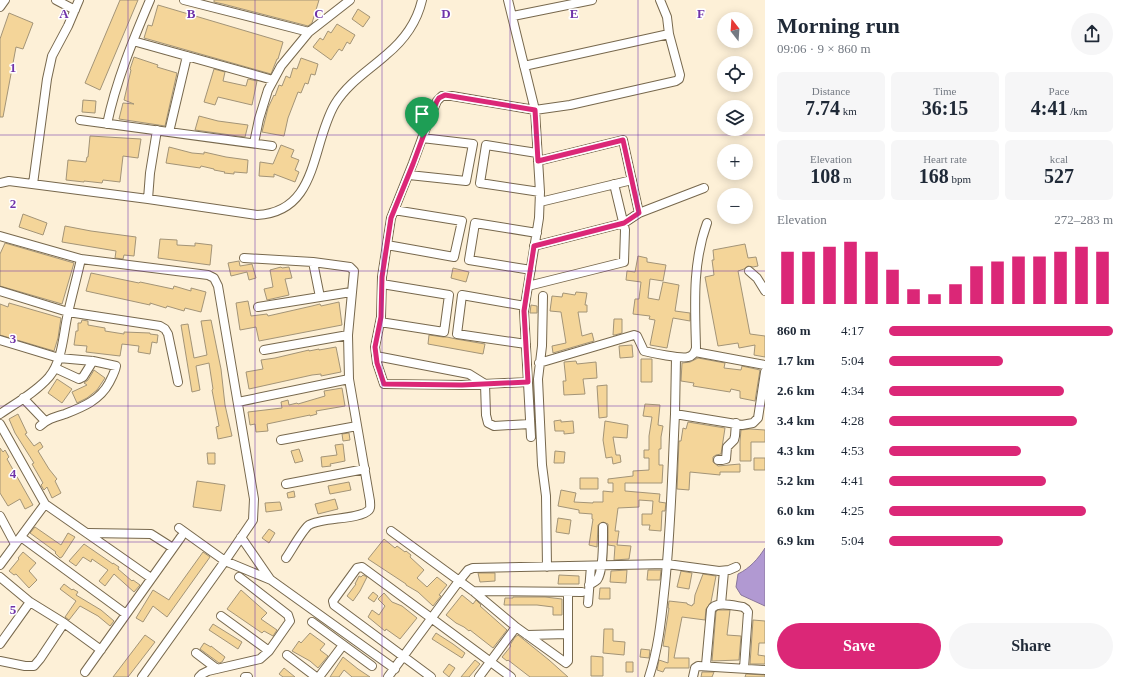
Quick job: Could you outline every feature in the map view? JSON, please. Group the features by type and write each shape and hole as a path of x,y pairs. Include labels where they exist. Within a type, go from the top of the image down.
{"street":[{"path":"0,7 5,0"},
{"path":"56,0 75,10"},
{"path":"33,184 46,79 52,56 79,0"},
{"path":"107,124 112,103 133,41 150,0"},
{"path":"184,0 309,32"},
{"path":"254,144 263,102 273,80 289,55 309,32 350,0"},
{"path":"0,183 9,181 257,215 272,213 287,206 301,193 311,172 328,119 336,102 349,86 368,69 386,56 407,32 419,12 422,0"},
{"path":"508,0 535,110 540,192 537,233 524,311 531,437"},
{"path":"512,16 592,0"},
{"path":"528,382 462,385 384,384 375,347 380,322 382,284 391,218 437,101 445,95 535,110 570,105 676,81 679,79 680,75 667,17 660,0"},
{"path":"524,66 670,34"},
{"path":"133,41 273,80"},
{"path":"169,132 187,56"},
{"path":"80,120 272,146"},
{"path":"148,199 150,173 157,130"},
{"path":"409,175 466,181 473,144 422,138"},
{"path":"540,192 480,183 486,145 538,157 623,140 639,213"},
{"path":"540,202 632,180"},
{"path":"528,286 624,262 625,230 614,184"},
{"path":"534,246 624,223 639,213 704,188"},
{"path":"387,245 454,257 462,221 394,210"},
{"path":"531,270 469,260 475,223 537,233"},
{"path":"539,364 634,335 637,336 644,351 676,357 689,357 695,352 695,281 698,256 707,223"},
{"path":"0,236 82,259 208,275 214,278 218,286 254,507 252,520 225,561 142,677"},
{"path":"244,258 313,262 350,266 354,271 348,335 349,379 365,469 370,508 361,515 314,523 307,526 286,558"},
{"path":"0,414 42,384 55,368 59,358 68,312 82,259"},
{"path":"313,262 320,296"},
{"path":"749,271 757,278 765,291"},
{"path":"380,322 444,332 449,295 382,284"},
{"path":"0,291 68,312 160,326 165,329 168,334 178,382"},
{"path":"258,307 351,292"},
{"path":"525,306 462,295 457,334 526,344"},
{"path":"543,296 542,346 539,364 538,400 542,465 546,496 547,567"},
{"path":"264,350 348,335"},
{"path":"0,340 59,358 93,361 116,366 115,372 104,392 96,400 43,424 23,398"},
{"path":"695,352 765,365"},
{"path":"376,356 469,374 485,384"},
{"path":"648,677 659,634 668,564 675,414 676,357"},
{"path":"55,368 79,380 83,377 93,361"},
{"path":"675,414 736,424 750,424 758,418 765,372"},
{"path":"238,402 349,379"},
{"path":"485,384 486,415 488,423 494,426 530,424"},
{"path":"0,424 45,504 152,578"},
{"path":"718,460 726,459 727,448 734,440 736,424"},
{"path":"281,440 357,426"},
{"path":"286,484 365,469"},
{"path":"0,565 45,504"},
{"path":"0,516 15,544"},
{"path":"589,585 598,578 603,555 603,527"},
{"path":"179,528 225,561 271,580 395,669"},
{"path":"391,531 473,591 516,626 566,663 568,661 568,592"},
{"path":"88,534 151,534 173,548"},
{"path":"20,537 126,614"},
{"path":"85,672 181,537"},
{"path":"241,537 271,580"},
{"path":"388,677 459,581 468,570 472,568 668,564 724,571 736,566"},
{"path":"588,603 590,566"},
{"path":"431,677 333,603 357,568 362,567 511,677"},
{"path":"721,604 724,571"},
{"path":"0,577 30,602 64,623 101,650"},
{"path":"199,677 202,674 260,660 269,651 289,624 290,618 239,577"},
{"path":"473,591 582,592"},
{"path":"1,640 30,602"},
{"path":"706,665 712,607 721,604 743,607 748,612 745,668 747,677"},
{"path":"221,616 269,651"},
{"path":"312,622 372,666"},
{"path":"0,661 25,666 34,666 64,623"},
{"path":"479,677 516,626"},
{"path":"527,634 568,634"},
{"path":"287,655 318,677 343,645"},
{"path":"196,653 217,670"},
{"path":"694,677 695,668 706,665 765,670"}],"shaded area":[{"path":"765,548 765,606 741,595 736,587 738,574 753,563"}],"building":[{"path":"120,0 138,0 100,90 85,83"},
{"path":"214,0 319,0 312,23 308,26 214,2"},
{"path":"158,5 283,42 278,59 271,74 144,38 148,25 152,26"},
{"path":"358,9 370,17 363,27 352,19"},
{"path":"9,13 33,23 23,49 16,47 3,117 0,117 0,39"},
{"path":"337,24 355,35 350,44 347,42 342,51 339,49 331,60 313,47 320,38 323,40 328,31 331,33"},
{"path":"134,57 158,65 157,67 177,73 165,126 119,119 123,103 134,104 124,100"},
{"path":"301,58 318,64 315,75 311,74 308,84 305,83 301,93 298,92 288,118 284,136 262,132 268,108 279,85 282,86 286,76 290,78 293,68 297,69"},
{"path":"214,69 225,72 223,81 246,86 248,79 257,81 252,105 218,97 215,105 204,102"},
{"path":"83,100 96,101 95,113 82,112"},
{"path":"199,116 218,121 248,125 245,137 195,130"},
{"path":"90,136 141,139 138,158 123,156 120,182 103,180 102,183 66,180 68,160 86,162 88,157"},
{"path":"281,145 294,150 291,157 299,160 295,170 299,172 295,182 274,174 274,177 259,176 260,162 273,164"},
{"path":"169,147 192,153 204,154 204,152 248,160 247,173 224,173 225,172 201,166 200,168 166,163"},
{"path":"23,214 47,223 43,235 19,227"},
{"path":"65,226 136,237 134,256 124,255 123,259 115,258 116,251 62,242"},
{"path":"160,239 177,240 177,245 195,246 195,243 212,245 210,265 158,258"},
{"path":"5,243 74,263 62,304 0,286 0,254"},
{"path":"745,244 748,258 756,257 758,266 748,266 738,271 750,334 765,336 765,357 754,355 755,345 739,348 738,343 718,346 705,277 714,275 712,260 714,260 713,250"},
{"path":"638,256 647,258 647,262 666,265 663,281 650,279 648,298 659,300 663,282 679,285 675,311 690,313 690,321 673,318 667,348 650,345 655,320 649,319 650,316 633,314 635,299 639,299 641,282 626,280 627,271 635,272"},
{"path":"239,261 240,266 252,264 256,278 249,280 247,272 231,276 228,263"},
{"path":"281,267 289,267 292,278 285,279 289,295 267,300 264,289 273,287 270,270"},
{"path":"453,268 469,272 466,282 451,278"},
{"path":"91,273 173,289 174,286 191,291 191,288 206,292 201,312 185,308 184,311 167,306 166,308 150,303 150,305 86,291"},
{"path":"576,292 587,293 585,305 587,305 587,312 578,312 582,336 592,333 594,341 553,353 552,346 566,343 561,312 550,311 552,296 562,297 563,293 575,295"},
{"path":"248,301 251,316 267,314 268,316 320,304 321,306 339,302 342,325 259,341 256,327 240,330 236,303"},
{"path":"9,303 61,318 58,338 54,351 0,335 0,304 8,307"},
{"path":"531,305 537,306 537,313 530,313"},
{"path":"614,319 622,319 622,333 613,335"},
{"path":"82,320 88,321 88,325 105,328 105,331 124,334 124,332 150,333 158,335 157,343 152,342 150,354 138,352 139,346 122,344 120,356 86,352 87,346 74,345 76,331 78,331 78,323 81,323"},
{"path":"211,320 221,369 225,405 232,436 218,439 216,427 219,426 212,390 209,363 196,366 200,390 192,392 181,325 188,324 194,358 207,355 201,321"},
{"path":"429,335 485,344 483,354 428,344"},
{"path":"632,345 633,357 620,358 619,346"},
{"path":"336,347 341,372 321,376 321,374 312,375 249,389 246,372 263,369 261,360 309,350"},
{"path":"698,358 725,363 724,368 741,370 742,366 760,370 755,401 740,398 740,391 731,389 730,392 693,386 694,383 681,381 682,363 690,362"},
{"path":"641,359 652,359 652,382 641,382"},
{"path":"576,361 577,364 596,362 597,378 583,379 585,394 564,395 563,381 566,381 564,362"},
{"path":"94,370 105,378 97,390 87,398 77,403 72,392 87,385 84,383 88,380"},
{"path":"57,379 72,389 62,403 48,393"},
{"path":"607,385 607,417 599,418 597,386"},
{"path":"342,388 345,406 316,411 317,414 310,416 267,424 268,431 256,432 255,424 250,425 248,412 282,408 281,402 288,400 289,405 298,404 325,396 324,391"},
{"path":"645,404 660,405 658,425 663,426 661,449 659,449 659,465 663,465 662,483 625,483 625,491 660,494 659,502 666,503 665,511 662,511 661,531 649,530 650,525 642,525 642,514 652,514 653,501 639,500 639,507 618,508 615,531 619,531 617,545 631,546 629,559 614,560 615,546 608,545 608,524 603,522 598,525 597,547 589,545 593,519 592,514 579,513 579,510 558,506 561,490 576,493 574,502 603,502 603,491 613,492 613,483 608,483 608,479 633,476 633,471 649,470 649,458 644,458 644,450 649,450 649,436 652,417 643,416"},
{"path":"18,414 27,433 25,434 34,446 40,442 43,447 38,451 57,479 55,481 61,493 52,498 47,487 44,490 42,487 41,485 43,483 32,464 34,463 15,433 9,419"},
{"path":"561,420 561,422 573,421 574,433 564,434 564,431 555,431 554,421"},
{"path":"605,421 628,425 627,438 613,437 616,455 620,455 621,462 613,464 612,457 606,458 603,440"},
{"path":"688,422 725,428 721,454 713,457 713,462 718,466 740,464 740,472 720,472 720,475 690,472 689,490 677,489 679,441 681,441 683,428 686,429"},
{"path":"741,430 765,430 765,442 751,442 751,461 740,461"},
{"path":"349,433 350,440 343,441 342,434"},
{"path":"343,444 345,461 330,464 331,466 322,467 321,457 337,455 335,445"},
{"path":"0,448 3,452 5,450 9,457 7,459 33,505 25,509 20,499 8,506 0,493"},
{"path":"299,449 303,461 295,463 291,451"},
{"path":"555,451 565,452 564,463 554,463"},
{"path":"207,453 215,453 215,464 208,464"},
{"path":"754,458 765,458 765,470 754,470"},
{"path":"580,478 598,478 598,489 580,489"},
{"path":"197,481 225,485 221,511 193,507"},
{"path":"349,482 351,490 330,494 328,486"},
{"path":"294,491 295,497 288,498 287,493"},
{"path":"335,499 338,509 318,514 315,504"},
{"path":"280,502 282,510 266,512 265,503"},
{"path":"558,518 571,520 569,534 556,532"},
{"path":"35,527 61,545 68,533 75,537 60,558 55,553 56,552 30,533"},
{"path":"269,529 275,533 269,543 262,538"},
{"path":"384,539 395,548 397,546 411,555 410,557 424,570 417,578 427,587 437,577 447,585 433,606 418,592 368,559"},
{"path":"84,544 119,567 118,569 132,581 133,580 140,585 134,592 114,574 105,586 99,581 108,570 92,559 91,562 83,557 76,566 69,561"},
{"path":"23,552 36,563 29,571 37,580 29,588 16,574 14,575 9,571"},
{"path":"203,552 210,557 167,617 153,606 143,622 136,618 153,590 169,600"},
{"path":"627,570 626,583 610,582 611,571"},
{"path":"648,570 661,570 660,580 647,580"},
{"path":"681,571 692,573 689,589 677,587"},
{"path":"478,573 495,573 495,581 480,582"},
{"path":"703,574 716,576 711,602 706,609 705,620 682,617 674,658 689,658 689,668 665,668 663,672 657,670 659,660 668,663 669,647 663,646 669,601 687,603 692,606 694,604 695,595"},
{"path":"363,575 367,577 353,601 347,596 356,584 359,576 361,577"},
{"path":"559,575 579,576 579,584 558,584"},
{"path":"64,584 72,590 73,589 78,592 76,595 101,610 114,621 110,626 98,616 80,606 69,620 65,617 76,601 60,589"},
{"path":"600,588 610,588 610,599 599,599"},
{"path":"241,590 267,613 261,619 277,630 273,636 264,631 262,633 227,609"},
{"path":"373,592 378,596 374,602 368,598"},
{"path":"384,593 392,602 402,606 417,618 400,639 386,629 385,631 368,617 372,610 379,615 385,606 378,599"},
{"path":"462,595 473,604 476,600 481,605 480,606 507,630 493,648 470,630 469,631 456,623 446,615"},
{"path":"545,597 562,599 562,615 553,615 553,607 537,605 504,605 505,598"},
{"path":"718,610 730,610 727,635 741,636 739,660 712,661 716,612"},
{"path":"753,620 765,621 765,643 759,643 758,655 765,656 765,664 750,664"},
{"path":"213,624 242,642 238,649 209,630"},
{"path":"604,629 613,629 613,641 625,642 624,655 603,653"},
{"path":"310,633 325,644 320,650 328,656 318,668 310,661 292,651 299,641 301,643"},
{"path":"436,633 465,653 462,658 432,639"},
{"path":"145,635 155,642 128,677 113,677"},
{"path":"518,635 568,677 530,677 502,657 511,646 510,645 515,637"},
{"path":"204,643 211,646 225,657 222,662 219,663 200,649"},
{"path":"641,649 650,650 649,658 640,657"},
{"path":"591,656 603,657 603,676 591,676"},
{"path":"343,657 370,677 352,677 344,670 339,677 330,677"},
{"path":"475,660 480,664 469,677 461,677"},
{"path":"626,662 633,662 633,672 626,672"},
{"path":"449,664 455,668 449,677 443,672"},
{"path":"284,668 295,677 283,677 279,674"},
{"path":"702,672 714,672 712,677 701,677"},
{"path":"746,674 765,675 765,677 745,677"}],"route":[{"path":"445,95 535,110 538,161 623,140 639,213 624,223 534,246 524,311 528,382 462,385 384,384 377,363 375,347 381,317 382,277 391,218 422,138 437,101 445,95"}]}
